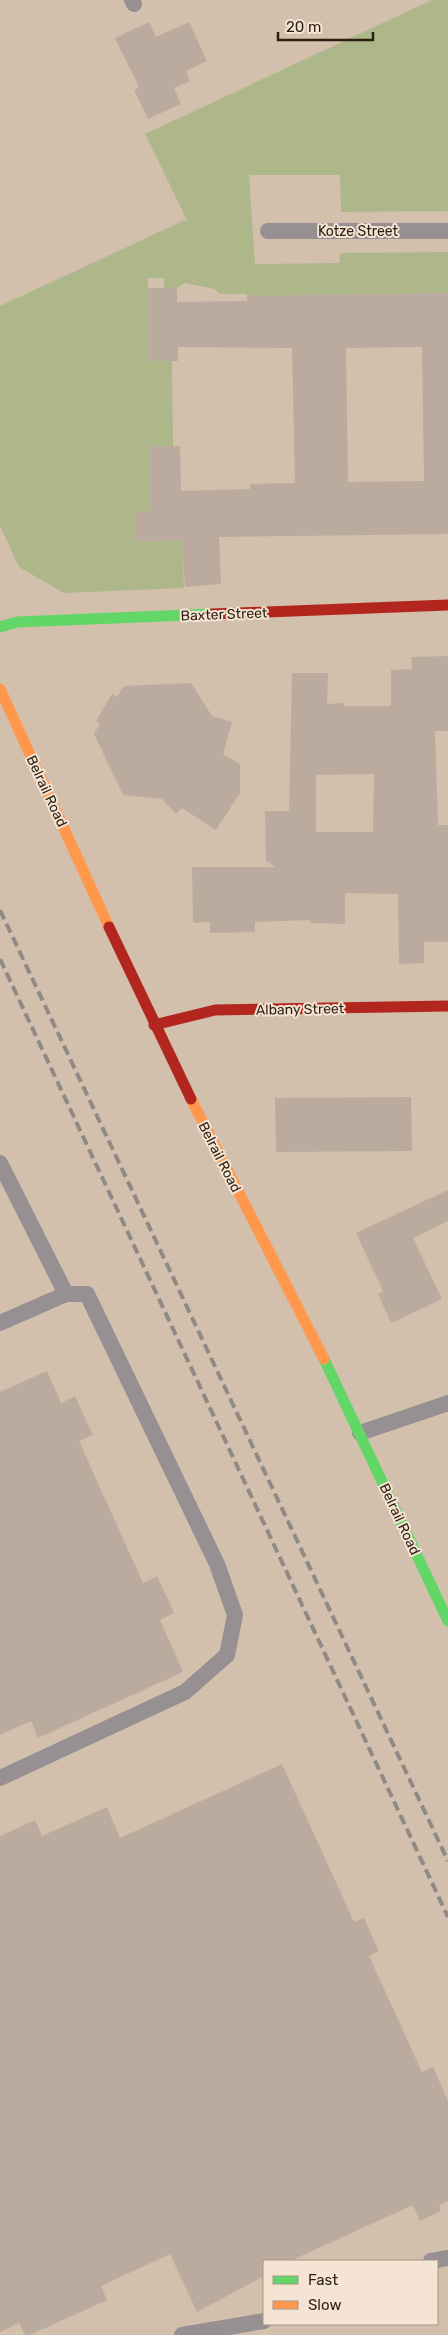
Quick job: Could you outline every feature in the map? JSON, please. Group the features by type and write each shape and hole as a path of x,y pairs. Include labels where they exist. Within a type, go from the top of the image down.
{"street":[{"name":"Baxter Street","path":"0,627 17,622 448,605"},
{"name":"Belrail Road","path":"0,689 154,1025 238,1192 302,1312 448,1621"},
{"name":"Albany Street","path":"154,1025 215,1010 448,1006"}],"lane":[{"name":"Kotze Street","path":"268,231 448,231"},
{"path":"0,1163 66,1294"},
{"path":"0,1323 66,1294 87,1294 217,1564 235,1615 228,1655 184,1692 0,1778"},
{"path":"360,1433 448,1403"},
{"path":"182,2335 263,2321"}],"green space":[{"path":"432,0 448,0 448,211 341,212 340,175 249,175 255,264 339,263 340,253 448,252 448,293 247,296 247,294 219,294 215,289 185,283 177,288 164,288 164,278 148,278 148,361 172,361 173,446 150,447 150,511 136,511 136,542 150,541 150,532 186,532 183,559 184,588 64,593 19,567 0,526 0,306 185,220 188,222 145,134"}],"building":[{"path":"149,22 156,37 189,22 207,61 186,71 190,81 174,88 181,104 148,119 134,90 139,87 115,38"},
{"path":"148,288 177,288 177,302 247,301 247,296 448,293 448,534 219,537 221,584 185,587 182,540 136,542 136,511 150,511 150,446 180,446 181,491 250,489 250,484 295,483 292,348 178,347 178,361 148,361","holes":["422,347 424,481 348,482 346,348"]},
{"path":"448,656 448,731 435,731 438,825 448,825 448,942 424,942 424,963 399,964 398,894 345,893 345,924 310,923 310,920 255,922 255,932 210,933 210,922 193,923 192,867 275,867 266,861 265,811 289,811 292,673 328,673 327,704 344,703 344,706 391,706 391,670 412,669 411,657","holes":["374,774 373,832 316,832 316,775"]},
{"path":"191,683 212,716 232,722 223,754 240,764 240,793 216,830 182,808 176,814 162,799 123,795 94,734 100,724 96,721 112,694 117,697 124,686"},
{"path":"411,1097 412,1151 276,1152 275,1098"},
{"path":"448,1190 448,1221 413,1238 442,1299 391,1323 378,1294 383,1291 356,1233"},
{"path":"47,1371 61,1403 75,1396 93,1435 79,1441 143,1583 157,1576 174,1613 160,1620 183,1672 38,1738 31,1721 0,1735 0,1392"},
{"path":"282,1764 354,1922 364,1918 379,1951 369,1956 422,2072 433,2067 448,2101 448,2201 439,2205 441,2211 420,2221 413,2205 292,2260 263,2260 263,2277 197,2312 170,2254 101,2286 107,2300 30,2335 25,2335 19,2323 0,2332 0,1836 35,1820 42,1836 107,1807 120,1838"}],"railway":[{"path":"0,910 448,1861"},
{"path":"0,959 448,1917"}],"traffic: fast":[{"path":"0,627 17,622 212,614"},
{"path":"324,1359 448,1621"}],"traffic: slow":[{"path":"0,689 109,927"},
{"path":"191,1099 324,1359"}],"traffic: jam":[{"path":"212,614 448,605"},
{"path":"109,927 191,1099"},
{"path":"154,1025 215,1010 448,1006"}]}
